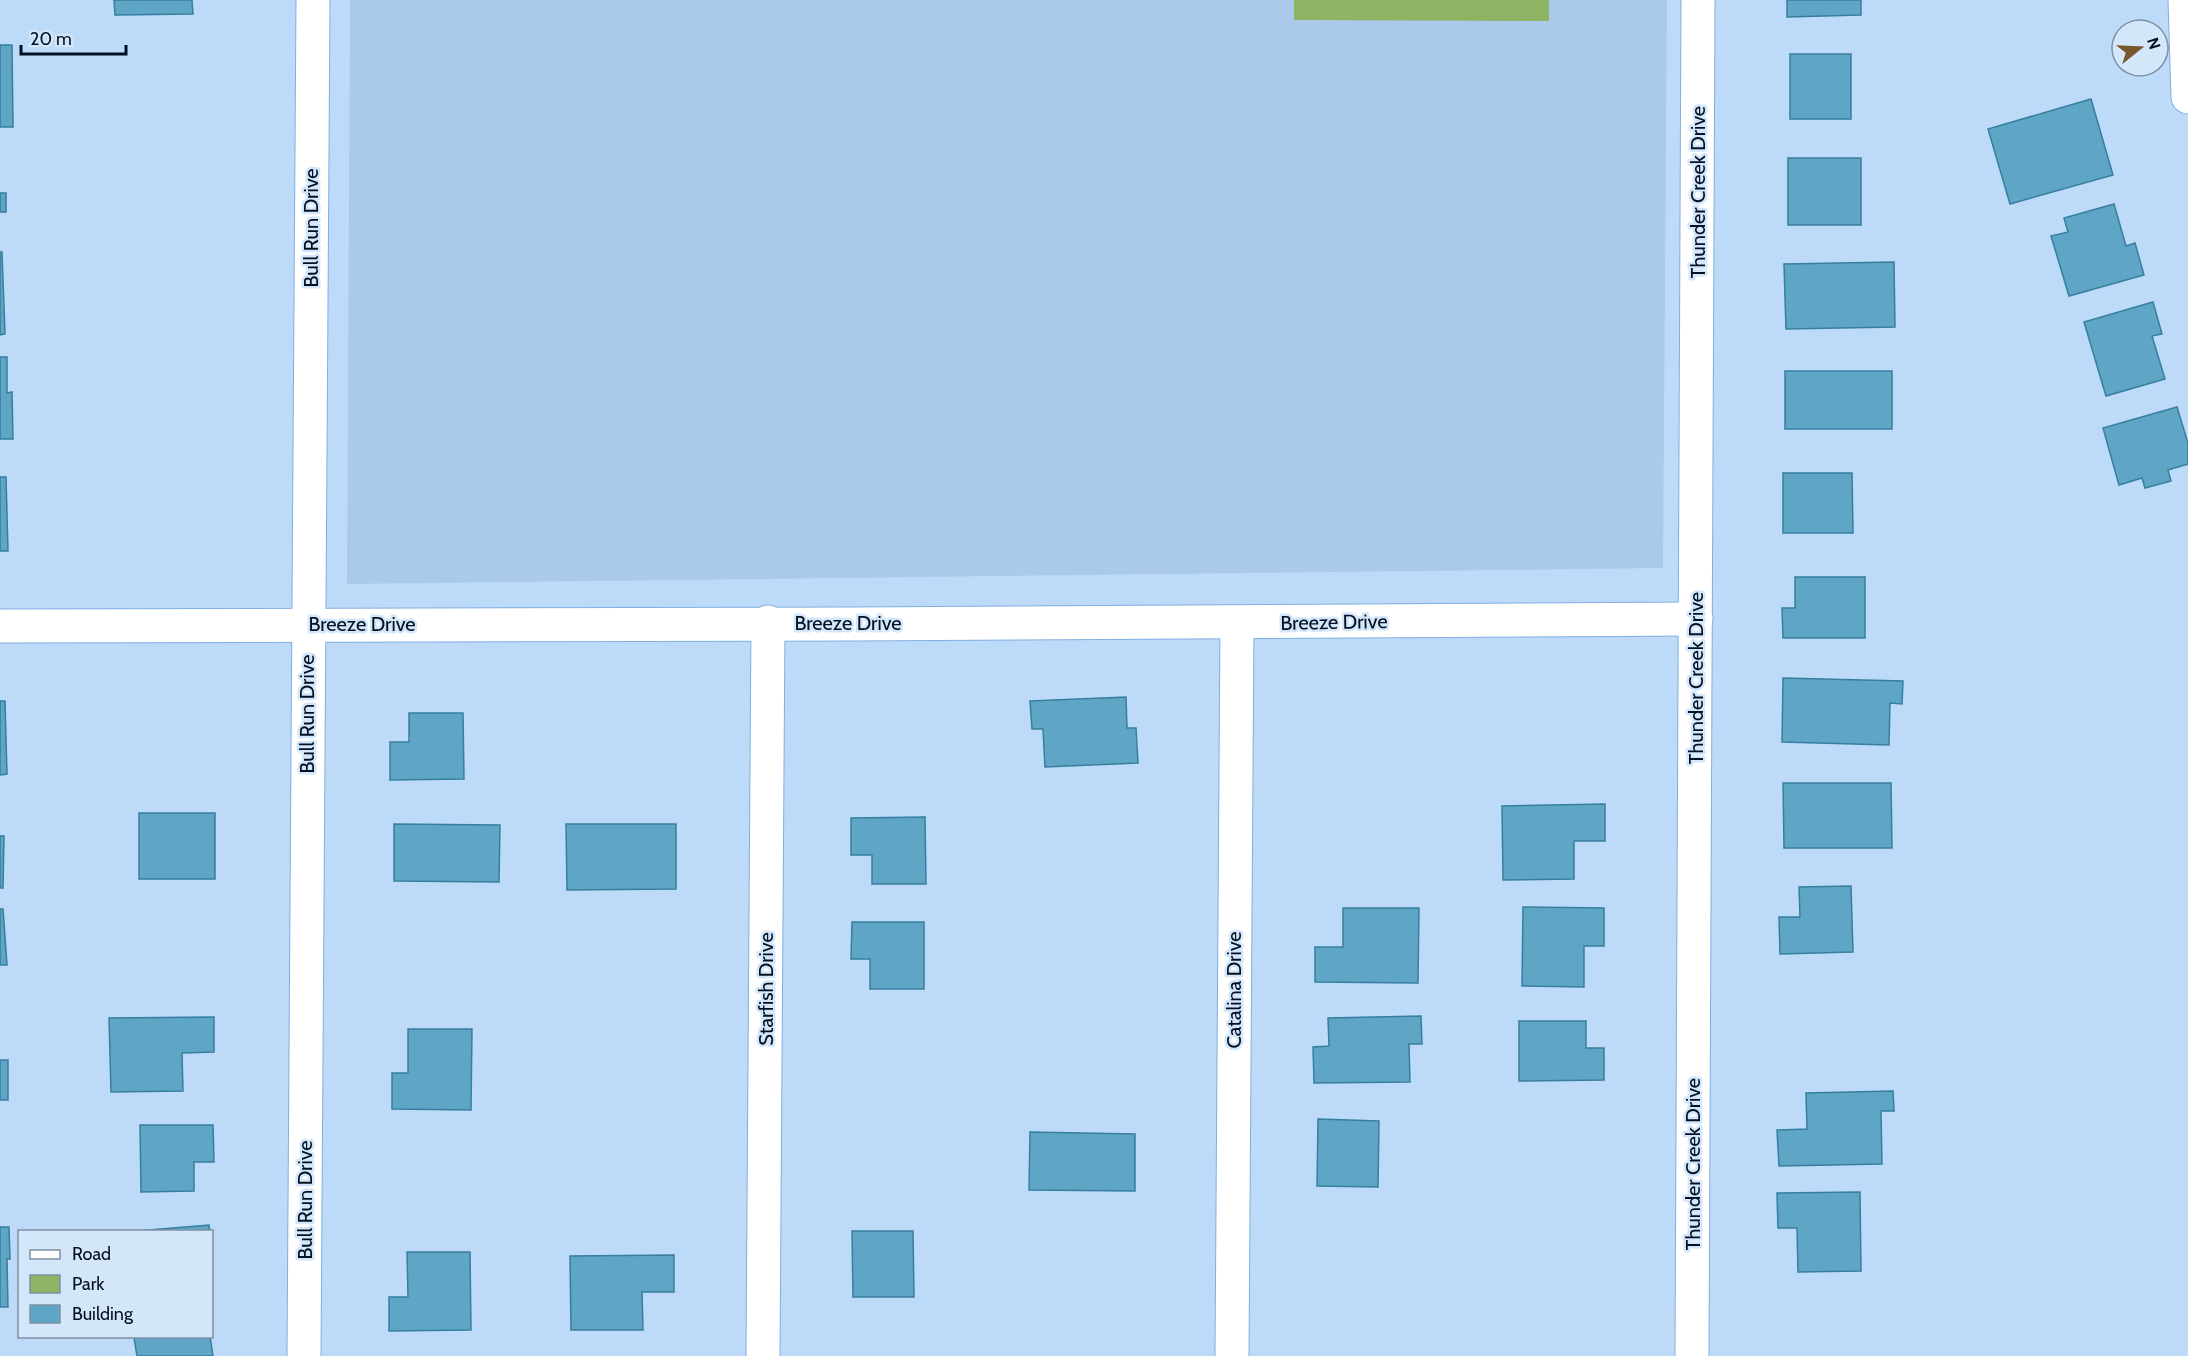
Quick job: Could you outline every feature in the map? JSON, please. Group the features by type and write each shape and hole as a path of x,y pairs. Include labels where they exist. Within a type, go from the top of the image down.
{"street":[{"name":"Bull Run Drive","path":"304,1356 307,625 313,0"},
{"name":"Thunder Creek Drive","path":"1692,1356 1698,0"},
{"path":"2185,0 2188,97"},
{"name":"Breeze Drive","path":"0,626 768,622 1237,623 1696,619"},
{"name":"Starfish Drive","path":"763,1356 768,622"},
{"name":"Catalina Drive","path":"1232,1356 1237,623"}],"shaded area":[{"path":"350,0 1667,0 1663,568 347,584"}],"green space":[{"path":"1294,0 1549,0 1549,21 1294,20"}],"building":[{"path":"114,0 192,0 193,14 115,15"},
{"path":"1787,0 1861,0 1861,15 1787,17"},
{"path":"0,45 12,45 13,127 0,127"},
{"path":"1790,54 1851,54 1851,119 1790,119"},
{"path":"2091,99 2113,175 2010,204 1988,129"},
{"path":"1788,158 1861,158 1861,225 1788,225"},
{"path":"0,193 6,193 6,212 0,212"},
{"path":"2114,204 2126,246 2135,243 2144,275 2069,296 2051,236 2068,232 2064,218"},
{"path":"0,252 2,252 5,334 0,335"},
{"path":"1894,262 1895,327 1786,329 1784,264"},
{"path":"2153,302 2162,334 2152,336 2165,379 2106,396 2084,322"},
{"path":"0,357 7,357 7,393 12,392 13,439 0,439"},
{"path":"1785,371 1892,371 1892,429 1785,429"},
{"path":"2177,407 2188,443 2188,464 2168,470 2171,481 2145,488 2142,478 2119,485 2103,428"},
{"path":"1783,473 1852,473 1853,533 1783,533"},
{"path":"0,477 6,477 8,551 0,551"},
{"path":"1795,577 1865,577 1865,638 1783,638 1782,608 1795,608"},
{"path":"1783,678 1903,681 1902,704 1890,703 1889,745 1782,742"},
{"path":"1126,697 1127,728 1136,728 1138,763 1045,767 1043,729 1032,729 1030,701"},
{"path":"0,701 5,701 7,774 0,775"},
{"path":"409,713 463,713 464,779 390,780 390,742 409,742"},
{"path":"1783,783 1891,783 1892,848 1784,848"},
{"path":"1605,804 1605,841 1574,841 1574,879 1503,880 1502,806"},
{"path":"139,813 215,813 215,879 139,879"},
{"path":"925,817 926,884 872,884 872,855 851,855 851,818"},
{"path":"394,824 500,825 499,882 394,881"},
{"path":"566,824 676,824 676,889 567,890"},
{"path":"0,836 4,836 3,888 0,888"},
{"path":"1851,886 1853,952 1780,954 1779,917 1800,917 1799,887"},
{"path":"1523,907 1604,908 1604,946 1584,946 1584,987 1522,986"},
{"path":"1343,908 1419,908 1418,983 1315,982 1315,947 1343,947"},
{"path":"0,909 3,909 7,965 0,965"},
{"path":"852,922 924,922 924,989 870,989 870,959 851,959"},
{"path":"1421,1016 1422,1044 1409,1044 1410,1082 1314,1083 1313,1047 1329,1046 1328,1018"},
{"path":"214,1017 214,1052 182,1053 183,1091 111,1092 109,1018"},
{"path":"1519,1021 1586,1021 1586,1048 1604,1048 1604,1080 1519,1081"},
{"path":"408,1029 472,1029 471,1110 392,1109 392,1073 408,1073"},
{"path":"0,1060 8,1060 8,1100 0,1100"},
{"path":"1893,1091 1894,1111 1881,1111 1882,1164 1779,1166 1777,1130 1807,1129 1806,1093"},
{"path":"1318,1119 1379,1121 1378,1187 1317,1186"},
{"path":"140,1125 213,1125 214,1162 194,1162 194,1191 141,1192"},
{"path":"1030,1132 1135,1134 1135,1191 1029,1190"},
{"path":"1860,1192 1861,1271 1798,1272 1797,1228 1778,1228 1777,1193"},
{"path":"209,1225 210,1230 148,1230"},
{"path":"0,1227 9,1227 8,1307 0,1307"},
{"path":"852,1231 913,1231 914,1297 853,1297"},
{"path":"407,1252 470,1252 471,1330 389,1331 389,1297 408,1297"},
{"path":"674,1255 674,1292 642,1292 643,1330 571,1330 570,1256"},
{"path":"134,1338 210,1338 213,1356 137,1356"}]}
